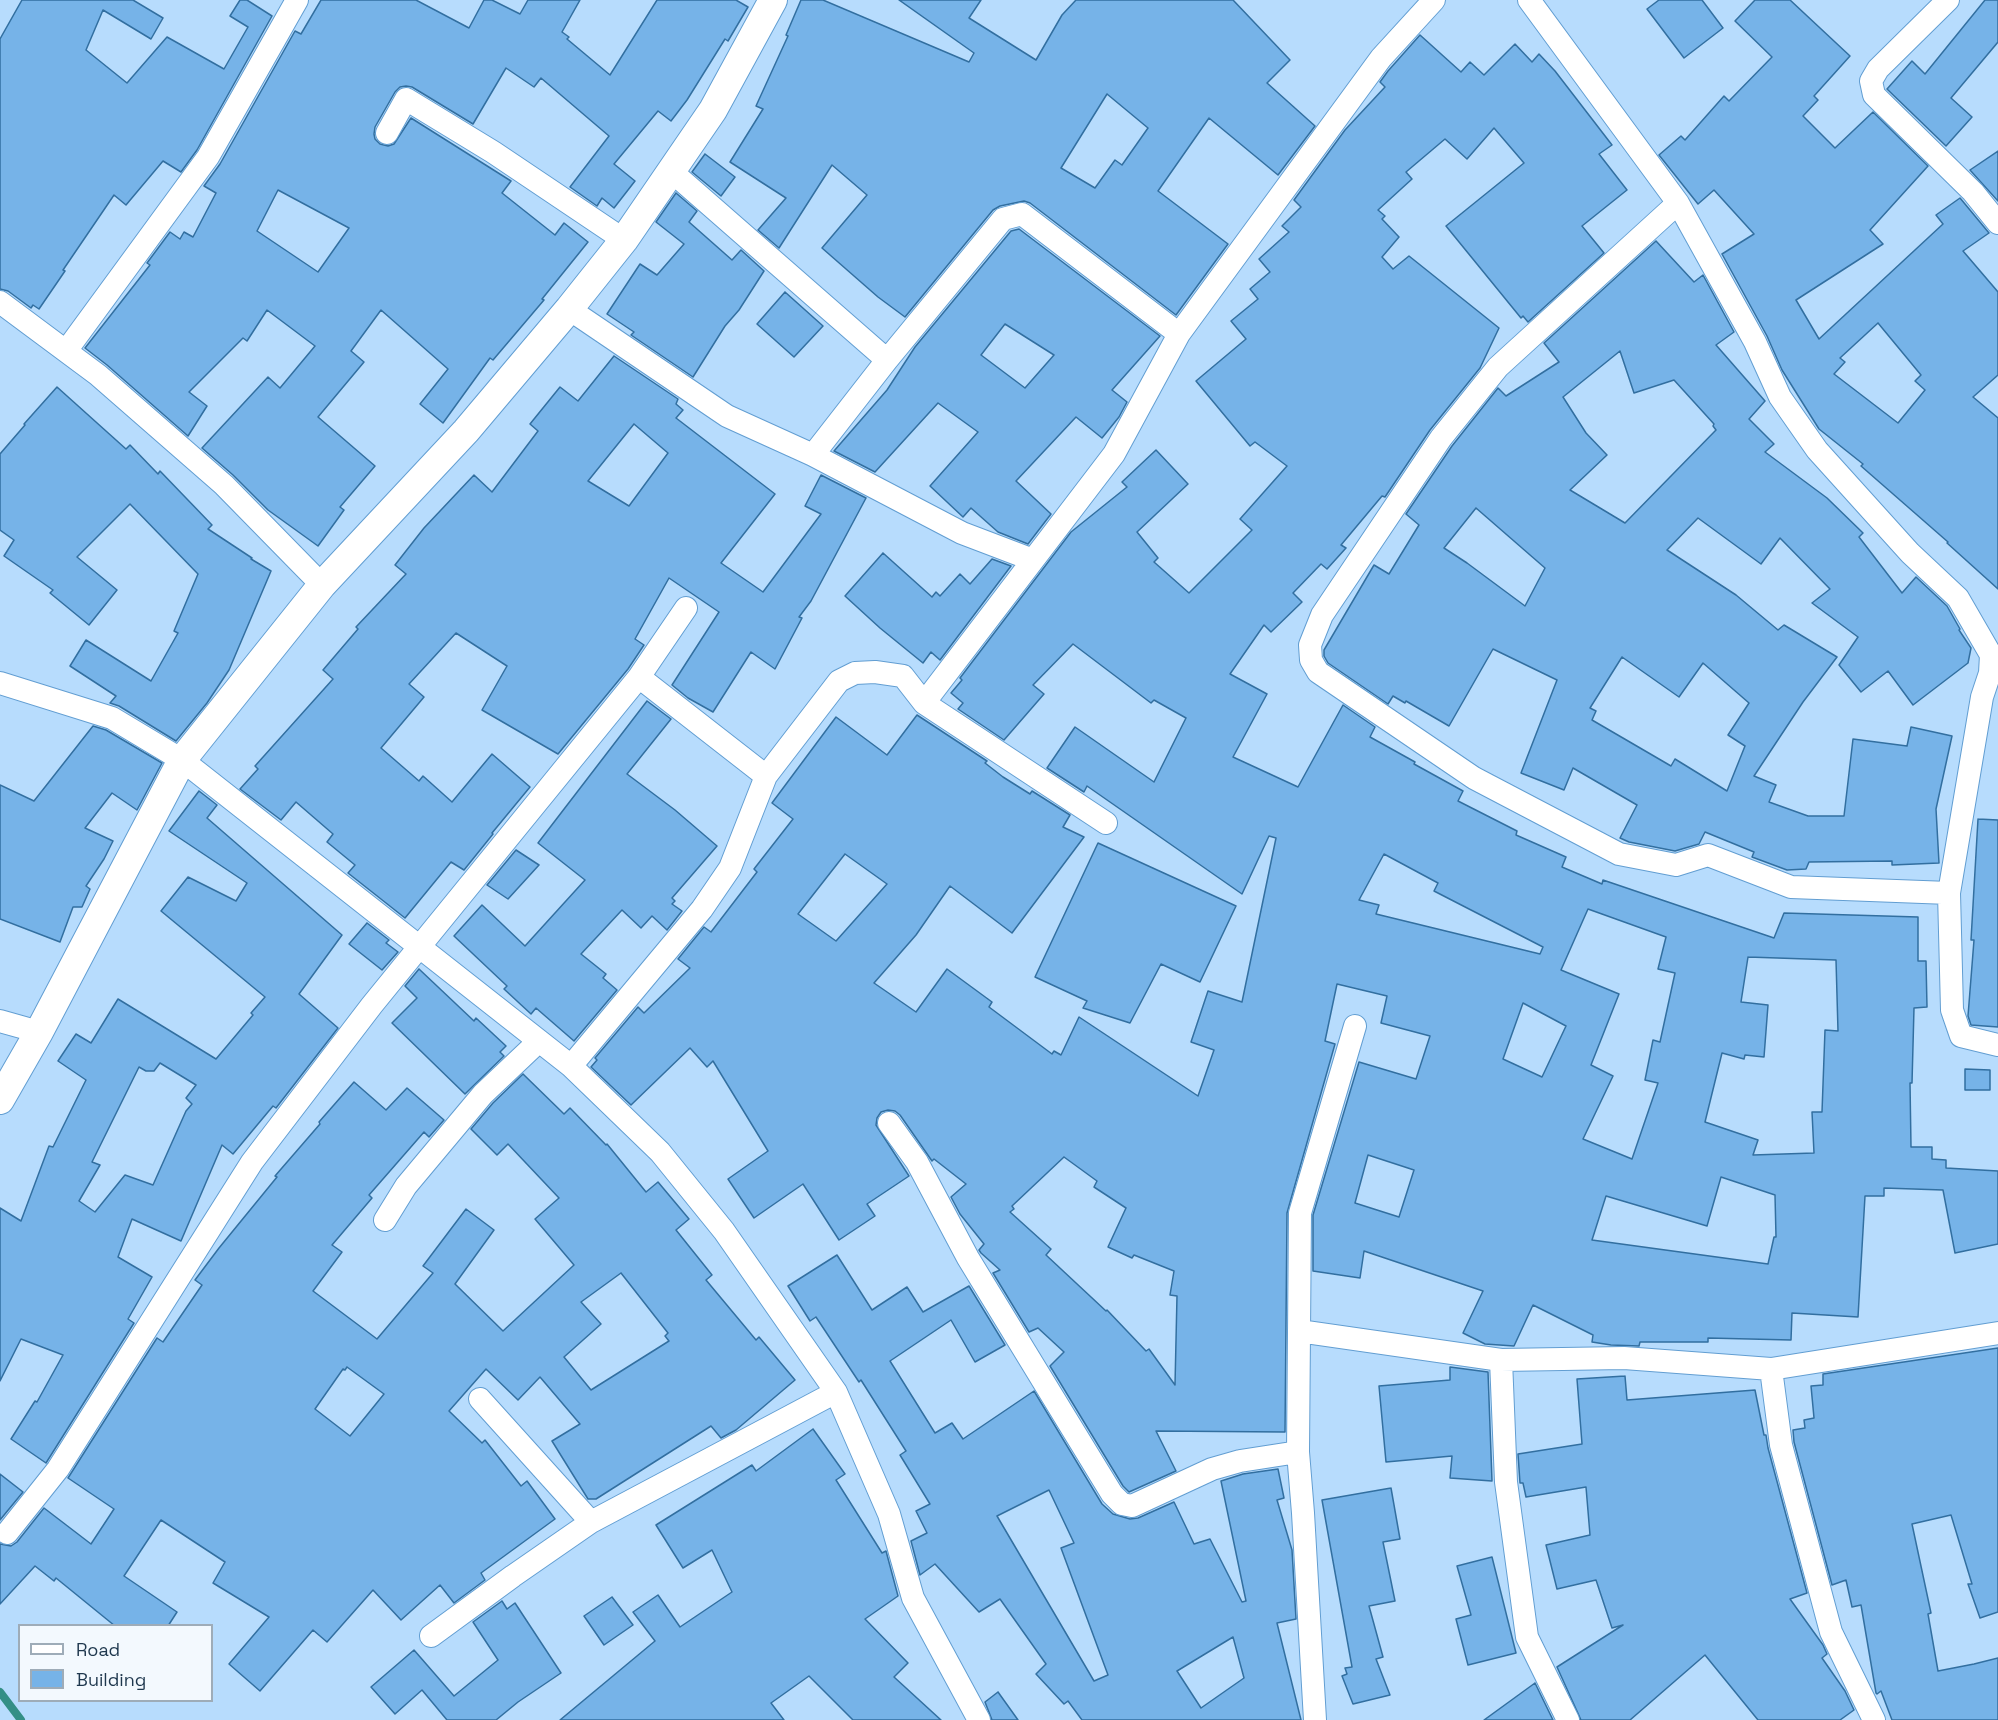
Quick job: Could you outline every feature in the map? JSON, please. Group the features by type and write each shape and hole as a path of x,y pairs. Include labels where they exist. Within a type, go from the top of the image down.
{"street":[{"path":"66,351 208,157 297,0"},
{"path":"0,1100 39,1032 182,760 321,585 466,431 624,240 713,110 773,0"},
{"path":"924,703 1114,454 1179,334 1381,58 1434,0"},
{"path":"1529,0 1678,203 1755,342 1780,397 1817,450 1910,553 1958,598 1994,653 1982,697 1949,893 1952,1010 1961,1036 1998,1045"},
{"path":"1948,0 1878,69 1871,81 1874,95 1973,192 1998,223"},
{"path":"387,133 406,99 493,152 624,240"},
{"path":"671,171 887,360"},
{"path":"1678,203 1498,368 1441,438 1322,615 1310,645 1311,660 1318,672 1474,778 1619,854 1676,865 1708,855 1791,886 1949,893"},
{"path":"813,456 887,360 1003,219 1022,214 1179,334"},
{"path":"0,302 98,375 224,485 321,585"},
{"path":"569,309 727,416 813,456 962,533 1033,560"},
{"path":"7,1533 58,1469 252,1162 372,1005 639,677 686,608"},
{"path":"571,1066 702,909 730,868 766,776 839,681 855,673 875,672 903,676 924,703 1106,823"},
{"path":"639,677 766,776"},
{"path":"0,683 112,718 182,760 571,1066 660,1152 724,1231 836,1392 889,1514 914,1598 978,1720"},
{"path":"0,1021 39,1032"},
{"path":"1315,1720 1298,1452 1300,1213 1355,1026"},
{"path":"385,1220 406,1186 483,1094 539,1041"},
{"path":"889,1123 917,1162 968,1257 1112,1494 1122,1504 1132,1506 1212,1469 1240,1461 1298,1452"},
{"path":"1299,1331 1501,1360 1624,1358 1771,1369 1998,1333"},
{"path":"1501,1360 1506,1482 1527,1637 1568,1720"},
{"path":"1771,1369 1781,1445 1831,1632 1874,1720"},
{"path":"431,1636 591,1522 836,1392"},
{"path":"480,1399 591,1522"}],"building":[{"path":"22,0 133,0 163,18 151,39 103,10 86,50 127,83 167,37 224,69 248,27 230,16 240,0 247,0 272,16 197,150 181,172 163,161 126,205 114,195 39,309 33,305 31,308 8,291 0,289 0,39"},
{"path":"321,0 416,0 469,28 484,0 492,0 520,14 528,0 580,0 562,32 569,37 567,39 610,75 657,0 736,0 748,7 728,41 725,39 687,100 671,121 658,111 614,164 635,181 614,208 602,198 597,206 570,187 609,136 541,78 534,87 506,68 473,124 412,87 400,87 395,92 375,127 375,139 380,144 388,146 394,144 411,118 511,181 502,193 555,235 564,223 588,242 542,299 544,300 493,360 490,358 443,423 420,404 448,369 381,310 351,351 364,362 318,417 375,466 340,507 344,510 318,546 268,510 202,448 268,377 280,388 315,346 267,310 247,341 243,338 189,392 207,406 188,436 85,348 150,265 147,263 170,232 180,239 184,232 193,237 216,193 204,186 220,164 295,31 301,34","holes":["278,190 349,228 318,272 257,231"]},
{"path":"801,0 823,0 969,62 974,53 899,0 981,0 969,18 1036,60 1062,15 1076,0 1233,0 1290,60 1267,83 1315,126 1278,175 1209,118 1158,191 1228,244 1176,315 1030,203 1024,201 1000,206 993,210 905,317 878,297 822,248 867,195 832,165 779,248 758,230 786,198 730,162 763,109 756,106 788,36 786,35","holes":["1107,94 1148,128 1122,165 1115,160 1095,188 1061,168"]},
{"path":"1659,0 1702,0 1723,28 1684,58 1647,9"},
{"path":"1755,0 1790,0 1850,56 1814,96 1818,100 1803,116 1835,148 1873,112 1928,166 1870,230 1883,244 1796,300 1819,339 1943,224 1936,215 1960,198 1989,233 1963,251 1998,292 1998,375 1973,397 1998,418 1998,589 1861,466 1863,464 1819,429 1782,370 1767,336 1722,254 1754,234 1714,190 1698,204 1659,155 1681,136 1685,140 1724,96 1729,101 1772,57 1735,21","holes":["1878,323 1921,375 1915,381 1925,390 1898,423 1834,374 1845,362 1840,358"]},
{"path":"1985,0 1998,0 1998,42 1951,98 1972,117 1946,146 1887,89 1912,61 1925,74"},
{"path":"1420,35 1461,72 1470,62 1484,75 1515,44 1532,62 1539,54 1555,71 1612,145 1599,154 1627,190 1582,226 1604,253 1528,322 1523,316 1521,318 1446,226 1524,163 1494,128 1467,159 1445,139 1406,172 1412,179 1378,210 1385,216 1382,219 1399,237 1382,257 1393,269 1409,256 1499,328 1480,368 1430,430 1385,497 1382,496 1341,545 1346,548 1327,569 1321,564 1293,593 1302,602 1271,632 1264,625 1230,674 1267,694 1233,757 1298,787 1343,705 1375,727 1370,737 1463,791 1458,801 1517,831 1516,835 1566,857 1562,867 1602,884 1603,880 1774,938 1784,913 1918,917 1918,961 1926,961 1927,1007 1914,1008 1912,1083 1910,1083 1911,1147 1932,1147 1932,1159 1946,1160 1946,1168 1998,1171 1998,1244 1955,1253 1943,1190 1884,1188 1884,1196 1865,1196 1858,1317 1792,1313 1791,1340 1708,1338 1708,1342 1640,1342 1639,1346 1611,1345 1592,1342 1593,1335 1533,1305 1514,1346 1485,1344 1463,1333 1483,1291 1364,1251 1360,1278 1313,1271 1313,1215 1359,1062 1416,1079 1430,1036 1381,1023 1387,996 1337,984 1325,1041 1335,1044 1287,1213 1285,1432 1156,1431 1176,1471 1129,1492 1123,1486 1050,1366 1064,1352 1038,1328 1029,1332 993,1273 1000,1270 979,1250 984,1244 960,1214 951,1197 966,1184 934,1159 932,1161 895,1111 881,1112 876,1125 909,1176 867,1204 875,1216 839,1240 803,1184 754,1218 728,1179 768,1151 713,1061 707,1067 690,1048 631,1105 591,1067 597,1060 595,1058 638,1007 644,1013 690,968 678,959 704,927 711,932 757,872 754,869 793,819 772,803 836,717 887,755 917,715 987,761 985,763 1003,777 1030,794 1032,791 1070,815 1063,827 1084,837 1012,933 950,886 916,935 874,983 916,1012 947,969 992,1002 989,1007 1052,1054 1054,1051 1061,1055 1079,1017 1198,1096 1214,1050 1191,1042 1208,991 1242,1002 1276,838 1269,836 1242,894 1087,786 1084,792 1047,768 1075,727 1154,782 1186,718 1154,700 1151,703 1073,644 1033,685 1044,694 1004,740 958,709 963,703 951,693 1071,532 1127,487 1122,482 1156,450 1188,484 1137,532 1158,558 1154,562 1189,593 1252,530 1240,519 1287,466 1255,442 1250,446 1196,381 1246,339 1231,321 1258,299 1250,289 1270,272 1259,259 1289,232 1282,226 1301,207 1294,200 1345,130 1385,87 1380,82","holes":["845,854 887,884 836,941 798,914","1384,854 1438,883 1434,891 1543,947 1540,954 1376,914 1379,905 1359,900","1588,909 1666,937 1658,969 1675,973 1660,1042 1653,1040 1645,1080 1658,1083 1632,1159 1583,1139 1613,1076 1591,1065 1619,994 1561,970","1748,957 1836,960 1838,1031 1825,1030 1822,1112 1812,1112 1814,1153 1753,1155 1758,1140 1705,1122 1722,1053 1744,1059 1745,1055 1764,1057 1768,1005 1741,1002","1523,1003 1566,1026 1542,1077 1503,1059","1368,1155 1414,1170 1399,1217 1355,1203","1064,1157 1097,1181 1094,1187 1126,1208 1108,1247 1132,1258 1134,1255 1174,1271 1170,1295 1177,1296 1175,1385 1149,1349 1146,1351 1107,1310 1046,1255 1051,1249 1010,1212 1014,1209 1012,1206","1721,1177 1775,1195 1776,1237 1774,1237 1768,1264 1592,1240 1606,1196 1707,1226"]},
{"path":"1998,151 1998,201 1970,170"},
{"path":"705,154 735,177 721,196 692,172"},
{"path":"676,193 697,211 689,222 732,260 741,250 764,271 693,377 631,335 634,332 607,314 640,264 657,275 684,244 656,222"},
{"path":"1019,229 1160,336 1112,390 1127,402 1119,417 1102,438 1076,417 1016,481 1051,514 1028,544 998,532 971,508 963,517 930,486 978,432 938,403 875,472 834,451 887,390 915,347 1011,231","holes":["1005,324 1054,355 1025,388 981,355"]},
{"path":"1656,241 1694,282 1703,275 1734,332 1716,345 1765,401 1749,419 1774,444 1765,452 1827,498 1863,533 1859,537 1902,593 1916,577 1947,606 1971,648 1968,663 1913,705 1888,671 1861,692 1839,665 1858,637 1812,603 1830,589 1780,538 1761,564 1698,518 1667,550 1736,595 1778,630 1784,625 1837,657 1803,702 1754,776 1776,785 1769,802 1808,816 1844,816 1853,739 1907,746 1911,727 1952,736 1936,809 1939,863 1892,865 1892,861 1809,862 1806,869 1787,870 1752,857 1754,852 1705,832 1699,844 1675,851 1629,842 1620,838 1637,805 1573,768 1564,790 1521,773 1557,680 1493,649 1449,726 1393,696 1388,704 1328,663 1324,650 1374,565 1389,574 1419,525 1406,514 1452,446 1498,388 1506,396 1559,362 1544,343","holes":["1620,351 1634,393 1674,380 1714,424 1716,430 1625,523 1570,490 1607,455 1586,433 1563,397","1476,508 1545,568 1525,606 1444,548","1622,657 1679,697 1703,663 1749,703 1728,735 1745,746 1727,791 1675,759 1671,766 1592,720 1596,711 1590,708"]},
{"path":"785,292 823,326 794,357 757,324"},
{"path":"614,356 678,399 676,404 683,410 676,418 775,494 721,563 763,592 821,514 805,506 821,475 866,498 811,601 799,617 802,618 775,669 751,652 713,712 688,698 672,685 719,612 669,578 635,639 644,645 628,669 558,754 482,710 507,666 456,633 409,684 424,697 381,748 419,781 423,776 452,802 492,754 530,787 464,870 451,862 405,918 348,873 355,865 327,842 333,834 296,802 281,820 240,789 258,769 255,766 333,679 323,670 358,629 356,627 406,574 395,565 424,528 474,475 492,492 538,431 530,424 560,387 578,401","holes":["634,424 668,453 629,506 588,481"]},
{"path":"57,387 126,449 130,445 158,474 160,471 212,525 208,529 271,571 229,670 207,703 176,741 119,706 110,703 116,696 70,666 86,640 151,681 178,633 174,631 198,574 130,504 77,557 117,590 89,625 50,593 53,590 4,556 14,540 0,530 0,454"},
{"path":"883,553 932,597 936,592 940,596 960,574 970,584 992,559 1011,566 940,660 931,652 923,663 845,596"},
{"path":"647,701 671,719 627,774 675,810 717,846 672,898 675,901 672,904 682,911 667,930 652,916 641,928 622,910 581,954 606,974 603,978 617,990 574,1041 536,1008 531,1014 504,989 507,986 454,936 482,905 525,946 585,880 538,843"},
{"path":"93,726 106,730 162,763 137,810 112,793 85,828 113,841 86,886 90,889 82,907 73,907 60,942 0,919 0,785 34,801"},
{"path":"199,791 217,805 207,818 342,935 299,994 338,1028 276,1108 273,1106 233,1154 222,1145 181,1241 132,1219 118,1257 152,1277 128,1319 134,1323 46,1463 11,1439 35,1401 37,1402 63,1355 21,1339 0,1381 0,1208 21,1221 49,1146 53,1147 86,1080 58,1061 76,1034 91,1043 118,999 216,1059 265,997 161,911 188,877 236,901 247,883 169,831","holes":["160,1063 196,1085 186,1098 192,1104 186,1111 153,1185 125,1175 95,1212 79,1201 100,1165 92,1162 139,1067 146,1071 154,1071"]},
{"path":"1978,819 1998,820 1998,1027 1971,1025 1968,1016 1974,940 1971,940"},
{"path":"1098,843 1236,906 1200,982 1161,964 1130,1023 1083,1008 1087,1001 1035,977"},
{"path":"516,850 539,865 508,899 487,885"},
{"path":"367,923 389,940 386,943 398,952 382,970 349,944"},
{"path":"419,969 474,1021 476,1018 506,1046 500,1052 504,1056 465,1094 392,1023 417,998 405,986"},
{"path":"1965,1069 1990,1070 1990,1090 1965,1090"},
{"path":"523,1074 564,1114 570,1108 607,1144 646,1192 658,1182 689,1219 676,1230 712,1275 706,1280 756,1340 759,1337 795,1380 736,1430 721,1438 711,1426 596,1499 588,1499 552,1441 580,1424 540,1377 518,1400 486,1369 449,1411 482,1443 485,1440 521,1486 527,1481 555,1519 481,1573 485,1580 454,1603 440,1585 401,1620 373,1590 327,1642 313,1630 260,1691 229,1664 269,1617 213,1583 225,1562 161,1520 124,1576 177,1612 169,1624 113,1624 56,1578 54,1581 35,1566 0,1604 0,1544 11,1546 17,1542 44,1508 91,1544 114,1509 68,1478 157,1338 163,1342 202,1285 195,1280 277,1177 275,1176 354,1082 386,1110 407,1088 444,1120 429,1137 424,1132 369,1195 372,1198 332,1245 342,1252 313,1291 377,1339 433,1273 423,1266 466,1209 494,1230 455,1284 503,1331 574,1265 535,1219 559,1198 508,1144 497,1155 471,1129 493,1103","holes":["621,1273 668,1333 665,1336 669,1341 591,1390 564,1357 601,1324 581,1302","347,1367 384,1394 350,1436 315,1409 343,1369"]},
{"path":"837,1255 872,1310 907,1287 923,1312 969,1286 1005,1345 975,1362 951,1320 890,1361 935,1433 952,1423 963,1439 1034,1391 1102,1504 1113,1514 1130,1519 1138,1518 1174,1502 1194,1544 1210,1539 1242,1602 1246,1601 1221,1481 1243,1474 1278,1469 1284,1498 1277,1500 1292,1550 1296,1619 1277,1623 1301,1720 1082,1720 1068,1701 1064,1704 1036,1674 1046,1664 1000,1599 979,1612 935,1564 920,1575 911,1541 927,1533 916,1511 930,1504 900,1455 906,1451 861,1380 859,1382 816,1317 810,1321 788,1286","holes":["1049,1490 1074,1543 1061,1548 1108,1675 1094,1681 997,1516","1233,1637 1244,1678 1201,1708 1177,1671"]},
{"path":"1998,1348 1998,1612 1980,1618 1968,1584 1972,1584 1951,1515 1912,1524 1931,1613 1928,1614 1938,1671 1998,1658 1998,1720 1892,1720 1881,1691 1876,1693 1861,1605 1852,1607 1846,1580 1832,1585 1794,1442 1793,1430 1805,1428 1804,1420 1814,1418 1811,1386 1823,1385 1823,1374"},
{"path":"1450,1367 1488,1372 1492,1481 1450,1478 1452,1456 1386,1462 1379,1386 1450,1380"},
{"path":"1625,1376 1627,1400 1755,1390 1764,1435 1766,1435 1807,1593 1790,1599 1823,1645 1827,1654 1822,1658 1845,1691 1854,1710 1840,1720 1758,1720 1705,1655 1630,1720 1581,1720 1557,1667 1623,1625 1612,1628 1596,1580 1557,1589 1546,1545 1590,1535 1586,1487 1526,1497 1523,1483 1520,1483 1518,1454 1582,1444 1577,1379"},
{"path":"813,1429 845,1474 836,1480 882,1553 886,1551 898,1596 865,1619 908,1663 894,1677 941,1720 853,1720 809,1676 771,1703 784,1720 560,1720 655,1641 633,1612 658,1595 680,1627 732,1592 712,1550 683,1568 656,1525 752,1465 756,1471"},
{"path":"0,1474 23,1492 0,1520"},
{"path":"1391,1488 1400,1539 1383,1542 1395,1601 1369,1606 1383,1657 1376,1659 1390,1695 1353,1704 1342,1676 1347,1674 1345,1668 1352,1667 1322,1500"},
{"path":"1492,1557 1516,1653 1468,1665 1456,1619 1471,1615 1457,1566"},
{"path":"612,1597 633,1625 604,1645 584,1616"},
{"path":"502,1601 507,1609 515,1603 561,1673 496,1720 447,1720 422,1690 395,1714 371,1687 414,1650 454,1696 498,1660 473,1622"},
{"path":"1535,1683 1553,1720 1484,1720"},
{"path":"998,1692 1018,1720 992,1720 985,1702"}],"waterway":[{"path":"0,1692 21,1720"}]}
